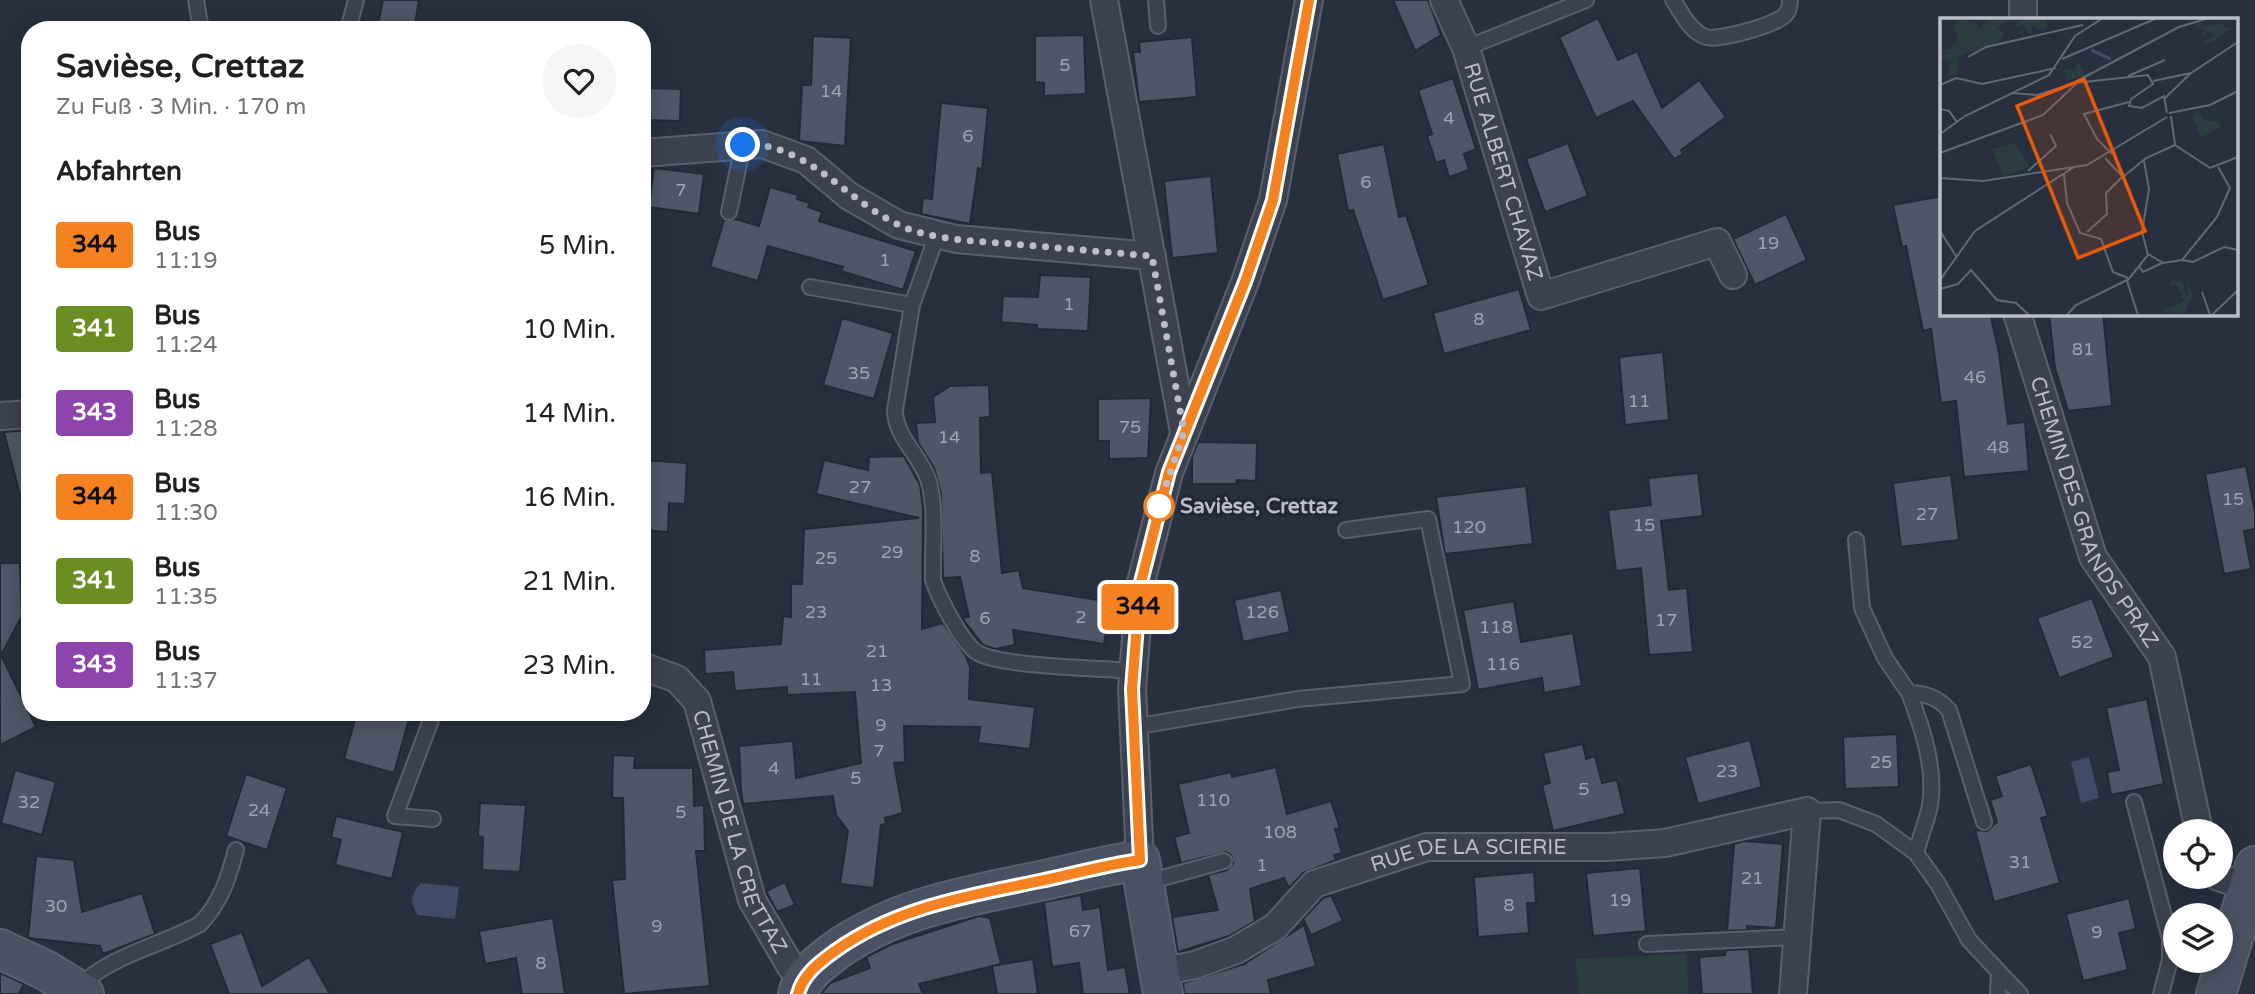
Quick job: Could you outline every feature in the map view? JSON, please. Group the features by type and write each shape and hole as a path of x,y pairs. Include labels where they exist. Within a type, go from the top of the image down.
{"street":[{"path":"1104,0 1184,432"},
{"path":"1161,983 1141,872 1133,727 1133,671 1140,586 1156,515 1184,432 1245,282 1273,200 1309,0"},
{"name":"RUE ALBERT CHAVAZ","path":"1444,0 1466,48 1541,296 1717,243 1732,275"},
{"path":"2023,0 2023,18"},
{"path":"651,152 762,144 806,160 849,196 899,225 956,239 1152,256"},
{"name":"CHEMIN DES GRANDS PRAZ","path":"2018,315 2093,557 2162,657 2196,819"},
{"path":"0,416 21,415"},
{"name":"CHEMIN DE LA CRETTAZ","path":"651,669 677,679 697,701 752,900 800,987"},
{"path":"1793,994 1807,811"},
{"name":"RUE DE LA SCIERIE","path":"1161,983 1195,965 1236,950 1275,927 1314,884 1427,847 1608,847 1665,843 1807,811"},
{"path":"800,987 852,939 908,911 1141,872"},
{"path":"2216,994 2241,877"},
{"path":"0,950 33,964 80,992"}],"lane":[{"path":"196,0 200,21"},
{"path":"350,21 356,0"},
{"path":"1156,0 1158,26"},
{"path":"1466,48 1586,0"},
{"path":"1673,0 1695,31 1707,38 1720,38 1778,21 1786,14 1790,0"},
{"path":"729,212 743,145"},
{"path":"937,234 912,305 896,386 895,421 926,473 932,502 933,580 938,595 967,643 976,652 994,658 1133,671"},
{"path":"810,287 912,305"},
{"path":"1133,727 1298,699 1462,684 1428,519 1346,530"},
{"path":"1856,540 1862,608 1885,658 1909,693 1921,724 1930,768 1930,804 1916,853"},
{"path":"1909,693 1927,694 1939,699 1949,710 1984,822"},
{"path":"430,721 395,816 433,819"},
{"path":"2134,802 2170,939 2170,960 2161,994"},
{"path":"1807,811 1839,810 1876,824 1916,853 1938,884 1969,940 2020,994"},
{"path":"80,992 91,974 200,924 220,898 236,850"},
{"path":"1141,872 1224,861"},
{"path":"1647,944 1797,937"},
{"path":"1998,972 1998,994"}],"shaded area":[{"path":"1687,954 1688,994 1579,994 1576,959"}],"water":[{"path":"2089,757 2099,798 2081,803 2071,762"},
{"path":"421,883 459,887 455,919 418,915 412,898"}],"building":[{"path":"383,0 419,0 416,21 379,21"},
{"path":"1393,0 1428,0 1441,35 1415,51"},
{"path":"1598,18 1618,60 1637,51 1662,108 1699,80 1726,117 1681,150 1683,154 1674,159 1633,101 1596,118 1559,37"},
{"path":"1084,35 1086,94 1044,96 1044,83 1035,82 1035,36"},
{"path":"813,36 851,38 845,146 799,141 802,85 811,85"},
{"path":"1192,37 1197,97 1139,102 1133,52 1140,52 1139,42"},
{"path":"1453,78 1476,149 1464,154 1469,170 1449,177 1444,160 1436,163 1427,136 1432,134 1418,90"},
{"path":"651,88 681,89 680,121 651,120"},
{"path":"941,103 988,108 982,169 978,168 970,224 921,214 923,198 932,199"},
{"path":"1568,143 1588,196 1545,212 1526,159"},
{"path":"1384,144 1399,217 1406,215 1429,285 1383,300 1353,210 1348,211 1337,154"},
{"path":"654,168 704,174 699,214 651,207"},
{"path":"1211,176 1218,253 1172,258 1164,181"},
{"path":"770,187 798,195 797,199 810,203 808,207 822,212 819,221 916,251 903,290 841,271 843,267 768,246 758,281 710,267 724,220 735,219 759,226"},
{"path":"1940,196 1940,315 1990,315 1999,353 2008,424 2025,422 2029,471 1964,477 1956,401 1941,403 1931,329 1923,331 1906,246 1902,247 1893,205"},
{"path":"1786,214 1807,260 1755,285 1733,239"},
{"path":"1040,275 1091,277 1088,331 1037,329 1037,325 1001,322 1003,296 1038,297"},
{"path":"1519,289 1531,330 1444,354 1433,313"},
{"path":"2049,315 2103,315 2112,406 2068,411 2055,368"},
{"path":"842,318 893,333 874,399 823,385"},
{"path":"1663,352 1669,420 1625,425 1619,357"},
{"path":"989,385 990,417 980,418 981,473 992,472 1002,573 1019,570 1023,588 1111,602 1104,644 1013,630 1015,645 995,649 983,645 962,618 969,617 960,577 943,578 941,493 934,468 918,442 916,423 935,422 933,397 950,386"},
{"path":"1151,398 1148,458 1109,459 1109,441 1098,441 1098,399"},
{"path":"21,431 21,499 4,432"},
{"path":"1198,442 1257,443 1256,481 1192,484 1192,457"},
{"path":"904,456 920,485 923,507 922,629 943,623 965,655 970,667 969,699 1035,707 1030,749 978,743 980,727 904,726 905,762 894,763 903,813 885,818 886,824 881,825 874,888 840,884 848,831 836,815 833,796 743,804 741,791 739,746 793,741 796,778 861,763 855,692 787,695 787,687 735,691 733,672 705,674 704,650 781,644 783,616 791,617 791,584 802,584 804,529 919,518 816,494 824,460 868,470 869,457"},
{"path":"651,461 687,463 685,504 669,503 668,532 651,531"},
{"path":"2246,466 2255,513 2255,529 2244,531 2251,569 2224,574 2205,474"},
{"path":"1698,473 1703,516 1661,521 1669,590 1687,588 1693,652 1649,655 1641,568 1616,571 1608,510 1651,505 1648,478"},
{"path":"1951,475 1959,540 1901,547 1893,483"},
{"path":"1526,486 1533,544 1445,554 1436,497"},
{"path":"0,563 20,563 21,618 1,655 21,696 21,721 33,721 36,727 0,745"},
{"path":"1281,590 1290,632 1243,642 1234,600"},
{"path":"2092,598 2114,657 2059,678 2037,618"},
{"path":"1514,601 1521,642 1573,633 1582,686 1544,693 1542,678 1478,690 1463,610"},
{"path":"2147,699 2164,784 2111,795 2107,772 2119,770 2106,708"},
{"path":"355,721 408,721 394,773 344,759"},
{"path":"1897,734 1899,787 1845,789 1843,737"},
{"path":"1750,740 1762,787 1698,804 1685,757"},
{"path":"1583,744 1586,759 1595,756 1602,783 1617,780 1625,814 1553,831 1542,785 1550,783 1543,753"},
{"path":"613,755 635,756 634,768 693,768 694,806 704,805 705,851 696,851 710,986 624,994 612,880 625,879 623,798 612,798"},
{"path":"2031,764 2048,816 2041,818 2060,883 1994,902 1975,830 1987,831 1997,822 1990,800 2002,796 1995,776"},
{"path":"1276,767 1287,814 1331,801 1340,828 1335,829 1342,853 1334,855 1336,860 1303,873 1289,888 1284,878 1250,889 1255,921 1229,936 1178,952 1172,917 1218,910 1208,875 1227,870 1233,863 1231,855 1226,852 1181,863 1174,837 1189,833 1178,784 1231,772 1232,777"},
{"path":"15,770 56,782 42,835 1,823"},
{"path":"246,774 287,788 267,850 226,836"},
{"path":"480,803 526,805 520,872 482,870 483,837 478,836"},
{"path":"336,816 403,832 392,879 335,865 341,840 331,837"},
{"path":"1744,841 1783,844 1776,928 1747,926 1748,930 1727,931 1734,844"},
{"path":"36,856 74,860 82,912 142,893 155,934 103,954 100,946 28,938"},
{"path":"1640,868 1646,931 1593,936 1586,873"},
{"path":"1534,872 1536,903 1527,903 1529,933 1478,937 1474,877"},
{"path":"785,882 795,905 777,912 766,891"},
{"path":"1081,895 1083,910 1100,907 1108,970 1125,967 1130,994 1083,994 1079,963 1052,967 1044,902"},
{"path":"1331,895 1343,921 1311,935 1303,919 1323,898"},
{"path":"2129,898 2136,929 2119,933 2128,970 2083,981 2066,914"},
{"path":"979,916 990,918 1001,964 919,984 923,994 821,994 830,983 870,968 866,957 892,944"},
{"path":"553,918 565,994 522,994 516,958 485,964 479,931"},
{"path":"1304,925 1316,966 1268,980 1271,994 1184,994 1183,983 1244,964"},
{"path":"242,932 262,986 309,957 330,994 229,994 210,944"},
{"path":"1749,949 1753,994 1702,994 1699,957 1725,955 1726,950"},
{"path":"1033,959 1038,994 997,994 992,966"},
{"path":"0,973 24,984 19,994 0,994"}],"bus line":[{"name":"344","path":"798,994 806,976 829,956 862,932 908,911 1140,860 1132,689 1140,586 1169,472 1245,282 1273,200 1309,0"}],"place":[{"name":"Savièse, Crettaz","path":"1159,506"}],"route":[{"path":"743,145 762,144 806,160 849,196 899,225 956,239 1152,256 1184,432 1156,515 1159,506"}]}
